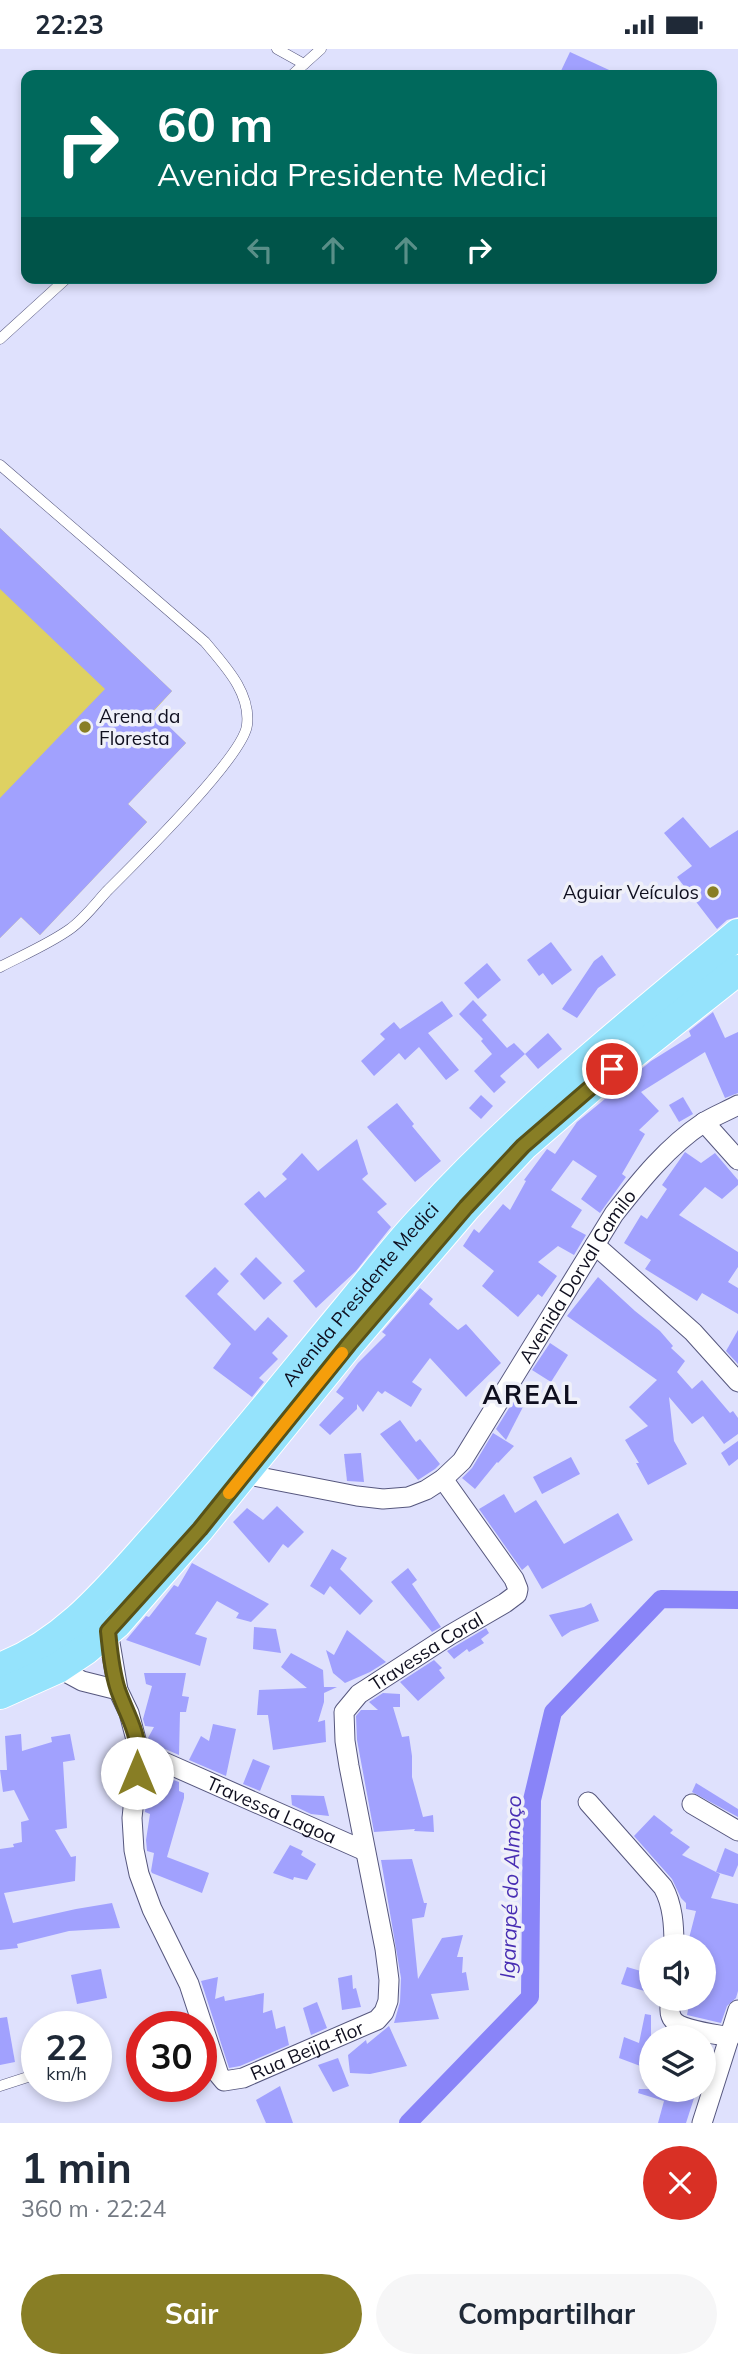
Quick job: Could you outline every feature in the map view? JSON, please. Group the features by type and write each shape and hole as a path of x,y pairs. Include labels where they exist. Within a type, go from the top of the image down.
{"main road":[{"name":"Avenida Presidente Medici","path":"0,1668 51,1642 74,1625 99,1600 191,1497 422,1218 497,1140 582,1064 738,934"},
{"name":"Avenida Presidente Medici","path":"0,1694 58,1668 108,1631 200,1529 412,1270 523,1146 592,1086 738,970"}],"street":[{"name":"Avenida Dorval Camilo","path":"244,1474 383,1499 408,1497 443,1479 462,1461 614,1214 634,1188 664,1155 704,1122 738,1105"},
{"path":"704,1122 738,1160"},
{"path":"595,1245 693,1332 738,1382"},
{"name":"Travessa Coral","path":"365,1851 345,1741 344,1712 359,1694 517,1594 518,1589 513,1579 443,1479"},
{"name":"Rua Beija-flor","path":"108,1631 118,1690 129,1713 139,1751 132,1818 139,1874 152,1909 189,1983 212,2059 224,2081 243,2078 349,2033 377,2019 384,2012 388,2001 389,1980 365,1851"},
{"path":"58,1668 82,1681 118,1690"},
{"name":"Travessa Lagoa","path":"139,1751 365,1851"},
{"path":"588,1802 663,1887 669,1899 674,1934"},
{"path":"692,1804 738,1831"},
{"path":"702,2123 738,2010"},
{"path":"671,2011 675,2023 682,2027 730,2037"}],"lane":[{"path":"277,49 304,64"},
{"path":"297,70 321,49"},
{"path":"0,339 60,284"},
{"path":"0,465 205,642 233,676 245,704 247,727 226,762 168,829 71,928 0,967"},
{"path":"0,2086 21,2079"}],"shaded area":[{"name":"Arena da Floresta","path":"0,528 172,691 153,712 186,743 128,804 147,822 40,935 21,917 0,938"}],"building":[{"path":"570,52 609,70 561,70"},
{"name":"Arena da Floresta","path":"0,528 172,691 153,711 186,743 128,804 147,822 40,935 21,917 0,938 0,798 105,689 0,589"},
{"path":"683,817 710,848 738,830 738,917 727,920 717,929 677,877 692,866 664,833"},
{"path":"551,942 572,970 552,985 543,973 539,976 527,960"},
{"path":"602,955 616,975 598,988 577,1018 562,1009 594,961"},
{"path":"487,963 501,980 478,999 464,983"},
{"path":"473,1000 487,1015 482,1020 507,1048 514,1043 525,1054 500,1076 506,1082 494,1093 474,1071 492,1054 481,1041 483,1039 459,1014"},
{"path":"442,1001 453,1016 428,1033 459,1070 446,1080 419,1047 405,1060 399,1053 374,1076 361,1061 385,1039 380,1034 394,1022 400,1029"},
{"path":"713,1012 725,1038 738,1032 738,1093 725,1098 705,1052 641,1092 659,1111 639,1130 645,1134 622,1174 626,1177 600,1213 581,1199 597,1176 573,1160 551,1190 582,1210 571,1227 586,1235 574,1255 558,1246 538,1262 557,1276 542,1297 538,1294 518,1317 482,1286 494,1271 463,1246 474,1229 479,1233 503,1204 510,1210 526,1181 524,1180 547,1149 555,1154 577,1122 651,1061 691,1036 689,1031"},
{"path":"548,1033 562,1049 538,1069 525,1054"},
{"path":"481,1095 493,1106 481,1119 469,1108"},
{"path":"683,1097 693,1114 679,1122 669,1105"},
{"path":"397,1103 441,1161 415,1182 367,1127"},
{"path":"357,1139 368,1174 362,1179 387,1204 377,1212 391,1227 356,1271 316,1308 293,1281 305,1271 244,1204 259,1191 265,1198 287,1179 282,1174 302,1153 318,1171"},
{"path":"685,1152 701,1163 715,1153 738,1180 738,1185 722,1199 705,1187 679,1215 738,1252 738,1267 728,1282 738,1288 738,1314 702,1293 697,1301 645,1269 651,1260 624,1243 641,1215 647,1219 667,1189 662,1185"},
{"path":"256,1257 282,1283 264,1300 240,1274"},
{"path":"215,1267 229,1281 217,1294 255,1331 268,1317 288,1336 272,1353 278,1359 259,1378 264,1382 252,1397 213,1368 231,1344 185,1296"},
{"path":"598,1277 660,1331 673,1346 671,1348 685,1361 677,1372 692,1389 702,1380 730,1413 733,1411 738,1418 738,1434 724,1444 703,1416 692,1424 669,1397 674,1441 687,1464 648,1485 625,1440 648,1426 629,1407 657,1380 567,1316"},
{"path":"420,1288 433,1299 429,1304 458,1330 466,1324 501,1363 466,1397 430,1358 412,1382 422,1389 411,1407 385,1391 382,1394 378,1391 363,1412 357,1404 357,1409 330,1435 319,1425 344,1398 336,1392 358,1363 386,1335 382,1332"},
{"path":"738,1330 738,1364 726,1351"},
{"path":"550,1343 568,1355 551,1382 532,1370"},
{"path":"514,1400 524,1405 506,1440 496,1429"},
{"path":"400,1420 416,1442 420,1439 440,1464 418,1480 380,1434"},
{"path":"493,1433 514,1446 475,1489 462,1478 472,1468"},
{"path":"738,1441 738,1459 729,1466 721,1453"},
{"path":"361,1453 364,1482 347,1481 344,1454"},
{"path":"571,1457 580,1474 542,1494 533,1477"},
{"path":"504,1494 515,1513 536,1500 564,1544 618,1513 633,1540 542,1589 528,1565 522,1570 479,1509"},
{"path":"277,1506 304,1532 288,1548 283,1544 269,1563 233,1522 247,1508 263,1520"},
{"path":"332,1549 347,1558 340,1569 373,1601 360,1615 330,1586 324,1595 310,1586"},
{"path":"192,1563 269,1604 251,1622 236,1618 239,1613 217,1601 195,1634 207,1638 200,1666 126,1640 146,1616 149,1617 174,1585 178,1587"},
{"path":"408,1568 417,1580 412,1584 441,1627 432,1632 391,1582"},
{"path":"591,1603 599,1621 562,1637 549,1615"},
{"path":"254,1627 276,1629 281,1653 253,1649"},
{"path":"486,1628 489,1633 481,1639 484,1643 469,1652 467,1649 454,1659 447,1651"},
{"path":"347,1630 386,1662 345,1683 333,1673 326,1650 334,1655"},
{"path":"291,1653 323,1670 324,1687 337,1687 324,1693 318,1722 325,1720 326,1742 273,1750 268,1715 257,1715 259,1690 307,1688 281,1667"},
{"path":"434,1660 442,1668 439,1670 445,1678 418,1701 400,1682"},
{"path":"144,1673 186,1673 182,1696 189,1697 186,1712 180,1712 179,1755 156,1745 148,1738 154,1727 145,1726 143,1719 152,1686 146,1684"},
{"path":"383,1693 400,1694 400,1707 393,1707 402,1737 409,1736 412,1777 423,1817 433,1815 434,1832 414,1831 415,1829 374,1832 357,1740 356,1716 361,1710 378,1710 369,1702"},
{"path":"213,1724 236,1729 226,1776 189,1760 201,1736 209,1741"},
{"path":"21,1734 22,1751 52,1742 51,1737 70,1734 75,1760 63,1762 67,1828 55,1830 71,1857 76,1856 75,1881 4,1893 13,1923 112,1903 120,1928 69,1931 17,1944 18,1948 0,1950 0,1849 14,1847 13,1844 22,1842 21,1822 29,1820 14,1790 3,1792 0,1770 7,1770 5,1736"},
{"path":"253,1759 270,1766 260,1791 243,1784"},
{"path":"171,1779 179,1782 179,1791 184,1793 184,1798 167,1857 209,1873 202,1893 151,1871 154,1853 147,1851 150,1814 145,1812 148,1784 167,1792"},
{"path":"696,1783 738,1809 738,1817 692,1792"},
{"path":"291,1795 324,1796 329,1816 311,1814 292,1805"},
{"path":"654,1815 673,1830 670,1833 690,1847 682,1855 720,1874 711,1898 738,1904 738,1991 736,1998 727,2006 721,2023 687,2015 688,2011 716,2011 716,1934 690,1934 696,1911 686,1909 686,1903 672,1879 634,1836"},
{"path":"290,1845 303,1851 301,1855 316,1864 307,1880 294,1877 293,1880 273,1873"},
{"path":"725,1848 738,1854 738,1865 733,1877 716,1872"},
{"path":"412,1859 424,1903 427,1903 424,1917 412,1919 418,1979 442,1938 463,1935 457,1957 463,1957 462,1973 466,1972 469,1990 431,1994 439,2019 394,2023 400,2002 401,1978 381,1860"},
{"path":"627,1967 639,1970 639,1989 621,1984"},
{"path":"101,1969 107,1998 77,2004 71,1975"},
{"path":"352,1975 353,1989 356,1988 361,2007 342,2010 338,1978"},
{"path":"218,1977 215,1999 224,1996 225,2001 264,1993 263,2013 272,2010 276,2029 285,2026 289,2045 229,2068 217,2031 217,2011 211,2011 201,1981"},
{"path":"317,2002 327,2028 311,2035 303,2008"},
{"path":"645,2014 651,2015 651,2025 643,2025"},
{"path":"7,2017 15,2062 0,2065 0,2018"},
{"path":"389,2026 407,2066 370,2074 350,2073 348,2055"},
{"path":"624,2037 639,2043 639,2066 619,2058"},
{"path":"338,2058 349,2086 333,2092 318,2065"},
{"path":"280,2086 293,2123 266,2123 256,2100"},
{"path":"664,2102 693,2102 686,2123 658,2123"}],"waterway":[{"name":"Igarapé do Almoço","path":"408,2123 530,1997 532,1800 553,1712 661,1599 738,1600"}],"slow traffic":[{"path":"229,1493 342,1353"}],"place":[{"name":"Arena da Floresta","path":"85,727"},
{"name":"Aguiar Veículos","path":"713,892"}],"district":[{"name":"AREAL","path":"531,1394"}],"route":[{"path":"137,1773 139,1751 136,1732 118,1690 108,1631 200,1529 349,1344 466,1207 523,1146 612,1069"}]}
